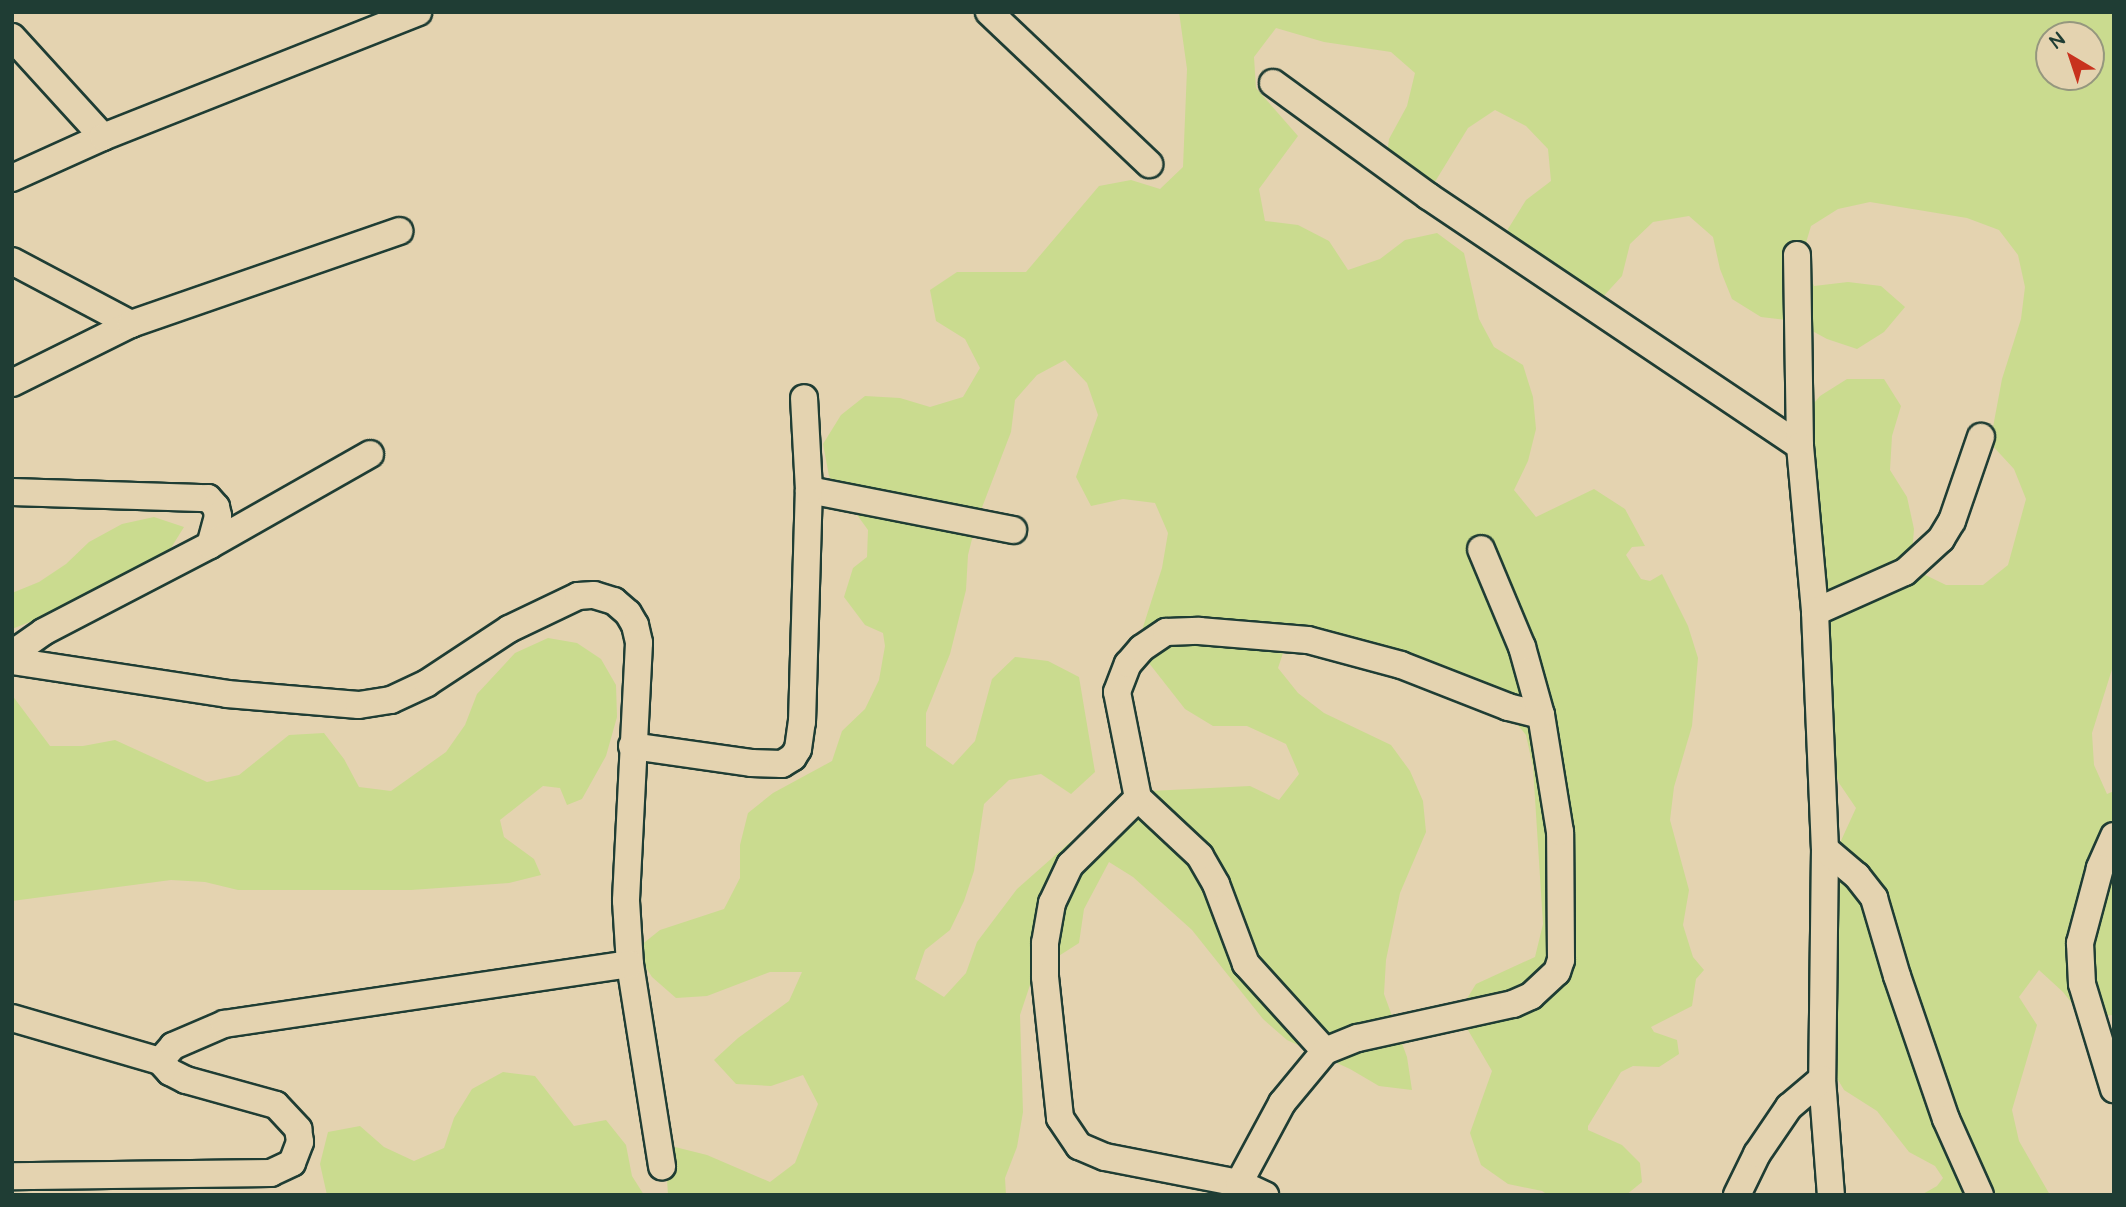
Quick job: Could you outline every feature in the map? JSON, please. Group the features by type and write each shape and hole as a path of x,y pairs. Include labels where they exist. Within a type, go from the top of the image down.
{"street":[{"path":"12,178 103,137 418,12"},
{"path":"989,12 1149,164"},
{"path":"12,37 103,137"},
{"path":"1273,83 1438,203 1800,446"},
{"path":"12,383 131,324 399,231"},
{"path":"1797,255 1800,446 1815,612 1825,849 1822,1079 1831,1195"},
{"path":"12,261 131,324"},
{"path":"632,746 751,763 782,764 793,757 798,749 802,722 808,490 804,398"},
{"path":"1815,612 1905,572 1941,539 1952,521 1981,437"},
{"path":"12,654 43,632 210,545 370,454"},
{"path":"808,490 1013,530"},
{"path":"12,492 208,498 216,507 218,516 210,545"},
{"path":"1240,1183 1282,1103 1325,1051 1358,1038 1513,1004 1531,996 1558,972 1560,832 1541,715 1522,647 1480,549"},
{"path":"12,661 227,694 359,705 391,700 427,682 509,629 578,596 594,595 614,601 628,612 635,625 639,643 626,901 630,964 662,1166"},
{"path":"1325,1051 1246,964 1216,884 1200,856 1138,798 1117,692 1128,664 1142,648 1166,632 1199,631 1288,638 1336,646 1401,665 1508,707 1541,715"},
{"path":"1138,798 1070,865 1052,903 1045,943 1045,976 1060,1118 1079,1146 1105,1157 1240,1183 1265,1195"},
{"path":"2114,836 2100,868 2080,943 2082,984 2114,1089"},
{"path":"1825,849 1857,876 1874,898 1897,976 1946,1119 1980,1195"},
{"path":"160,1061 173,1046 224,1024 630,964"},
{"path":"12,1018 160,1061 170,1072 186,1080 276,1105 299,1129 300,1142 292,1163 271,1172 12,1176"},
{"path":"1737,1195 1757,1154 1790,1107 1822,1079"}],"green space":[{"path":"1179,12 2114,12 2114,663 2092,733 2094,765 2107,794 2114,791 2114,1015 2083,1017 2063,992 2039,970 2019,997 2037,1025 2012,1110 2019,1141 2050,1195 1921,1195 1937,1186 1943,1178 1935,1166 1909,1152 1877,1111 1844,1090 1831,1068 1839,845 1856,808 1839,783 1821,729 1794,467 1783,450 1799,421 1820,396 1847,379 1884,379 1901,406 1892,436 1890,470 1907,497 1914,529 1911,568 1946,585 1983,585 2008,565 2026,499 2014,469 1990,443 2002,379 2021,319 2025,287 2018,255 1999,230 1967,218 1870,202 1838,209 1811,226 1802,256 1814,286 1848,282 1881,286 1905,307 1884,332 1857,349 1827,339 1794,321 1761,317 1732,299 1720,269 1713,237 1689,216 1653,222 1630,244 1622,276 1600,300 1567,300 1538,286 1512,263 1508,229 1526,200 1551,181 1548,149 1526,126 1495,110 1468,128 1433,185 1402,198 1385,171 1389,139 1407,106 1415,73 1391,52 1324,42 1276,28 1254,57 1256,88 1298,136 1259,189 1265,221 1298,225 1329,241 1348,270 1380,259 1405,240 1437,233 1464,253 1479,319 1494,347 1523,365 1533,397 1536,429 1528,461 1514,490 1536,517 1594,489 1625,509 1645,546 1632,547 1626,555 1641,579 1650,581 1662,574 1688,626 1698,658 1692,726 1674,787 1670,820 1689,890 1683,925 1693,957 1704,970 1696,979 1692,1006 1651,1027 1654,1032 1677,1040 1679,1054 1659,1067 1633,1066 1621,1072 1588,1126 1588,1130 1622,1145 1640,1163 1642,1182 1626,1195 1548,1195 1542,1191 1508,1184 1481,1165 1470,1133 1492,1071 1458,1013 1476,984 1535,957 1543,924 1533,767 1526,735 1506,710 1288,638 1278,668 1298,693 1324,713 1391,745 1410,771 1423,801 1426,832 1400,893 1386,960 1384,994 1407,1057 1412,1090 1379,1086 1350,1069 1287,1040 1263,1019 1192,930 1133,877 1109,862 1084,909 1079,943 1054,959 1030,985 1020,1015 1023,1112 1017,1147 1005,1178 1006,1195 668,1195 667,1179 675,1147 707,1155 770,1182 795,1163 818,1104 803,1075 771,1086 736,1084 714,1060 738,1038 789,1001 802,972 770,972 707,996 676,998 652,977 635,950 660,930 724,909 740,878 740,845 748,813 773,793 832,761 842,731 865,709 879,680 885,646 883,633 865,625 844,597 853,568 867,557 868,530 829,476 823,444 841,415 865,396 900,398 930,407 963,397 980,368 965,339 936,321 930,290 957,272 1026,272 1099,186 1131,180 1160,189 1183,167 1187,69","holes":["1065,360 1087,383 1098,415 1076,477 1091,506 1123,499 1155,503 1168,533 1162,568 1143,627 1145,658 1185,709 1213,726 1247,726 1286,744 1299,774 1279,800 1250,786 1150,791 1069,843 1017,889 977,942 966,973 944,997 915,979 925,950 950,930 964,901 974,871 984,804 1009,780 1041,774 1071,794 1095,772 1079,677 1048,661 1015,657 992,679 975,741 953,765 926,746 926,713 950,654 966,590 968,555 976,523 1011,432 1015,400 1037,375"]},
{"path":"154,517 184,527 166,556 50,614 12,629 12,593 39,582 66,564 89,542 122,524"},
{"path":"548,638 577,643 601,659 616,685 617,717 606,756 582,799 567,805 560,788 543,786 500,820 504,837 534,859 541,875 509,883 411,890 238,890 205,882 171,880 12,901 12,695 50,746 83,746 115,740 207,782 239,775 289,735 324,733 344,759 359,787 391,791 446,752 465,725 477,694 515,653"},
{"path":"503,1072 535,1076 574,1126 606,1120 626,1145 632,1176 644,1195 327,1195 320,1164 328,1132 360,1126 384,1147 414,1161 444,1148 454,1118 472,1089"}]}
